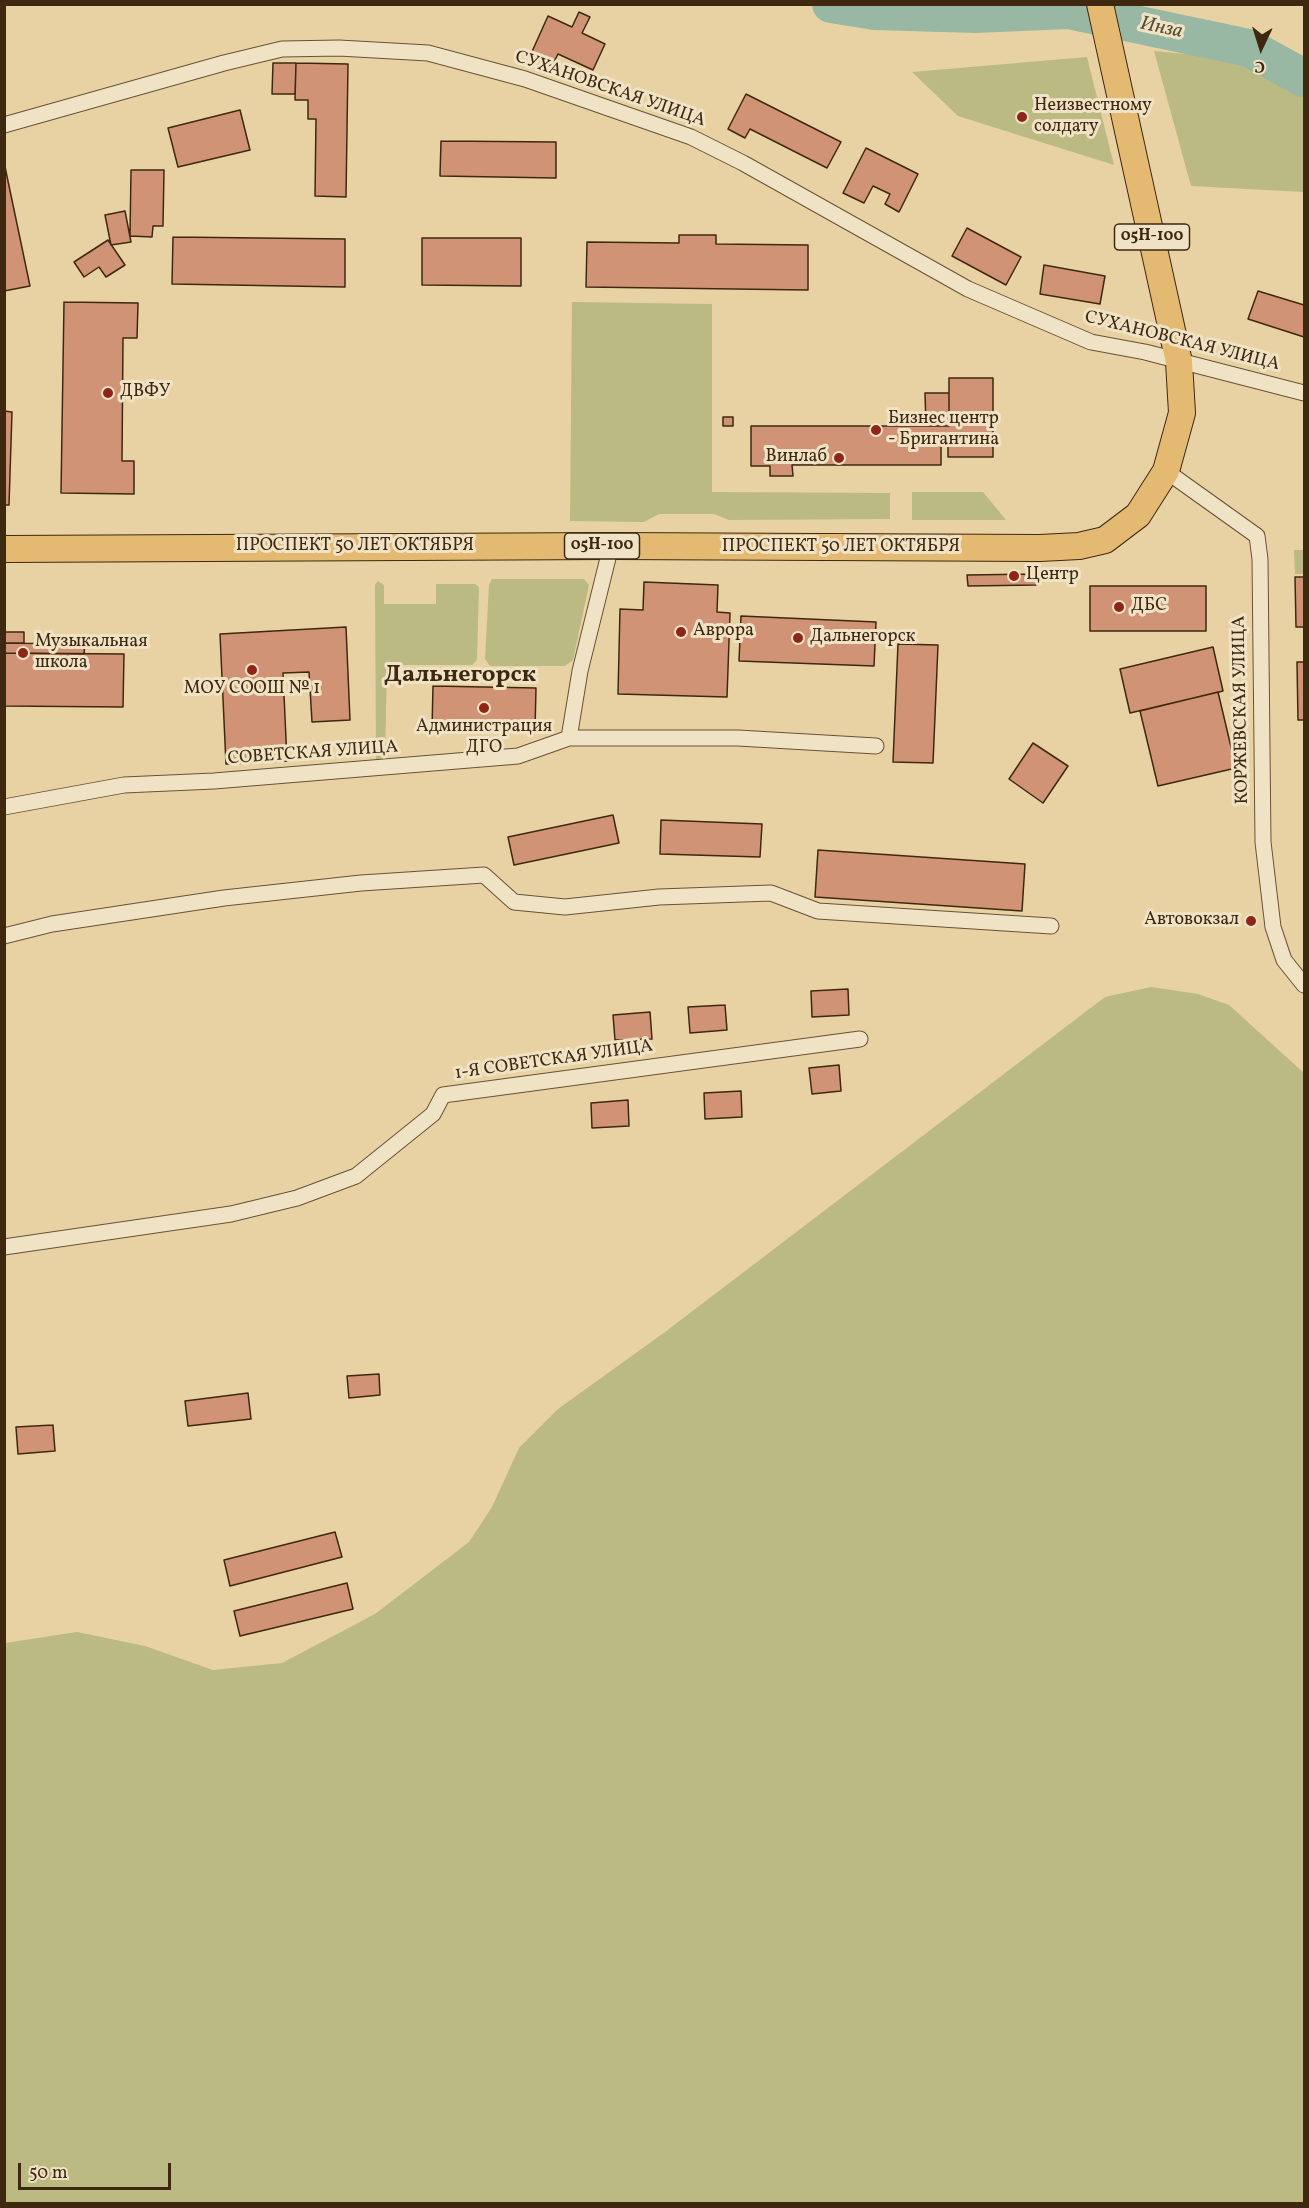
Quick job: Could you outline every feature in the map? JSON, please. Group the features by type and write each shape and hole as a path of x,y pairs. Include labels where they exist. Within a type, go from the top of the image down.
{"main road":[{"name":"ПРОСПЕКТ 50 ЛЕТ ОКТЯБРЯ","path":"4,549 610,546 1040,548 1078,546 1105,540 1138,514 1166,471 1182,413 1179,362 1100,4"}],"street":[{"name":"СУХАНОВСКАЯ УЛИЦА","path":"4,125 282,49 339,48 428,53 525,79 691,137 968,289 1091,342 1145,352 1305,393"},
{"name":"КОРЖЕВСКАЯ УЛИЦА","path":"1166,471 1257,536 1260,559 1263,842 1273,927 1284,960 1305,984"},
{"path":"569,738 580,671 610,546"},
{"name":"СОВЕТСКАЯ УЛИЦА","path":"4,807 124,785 214,781 518,756 569,738 738,738 876,747"},
{"path":"4,936 52,924 224,898 361,883 484,875 514,902 566,907 659,897 771,893 818,911 1051,926"},
{"name":"1-Я СОВЕТСКАЯ УЛИЦА","path":"4,1247 231,1214 297,1198 356,1176 433,1114 443,1095 860,1039"}],"green space":[{"path":"1154,51 1239,59 1304,98 1304,192 1191,186"},
{"path":"1087,57 1114,165 958,116 912,72"},
{"path":"572,302 712,304 712,492 890,493 890,519 729,520 714,514 659,514 644,522 570,521"},
{"path":"912,492 983,492 1006,520 912,520"},
{"path":"1294,550 1304,550 1304,574 1295,574"},
{"path":"492,579 584,579 589,585 573,660 565,666 490,666 485,659 489,585"},
{"path":"378,581 384,585 384,604 436,604 436,584 475,584 479,587 477,660 472,665 387,665 385,761 376,761 375,585"},
{"path":"1151,987 1198,994 1229,1005 1304,1073 1304,2203 5,2203 5,1643 77,1632 145,1646 213,1670 282,1663 375,1614 469,1542 492,1507 519,1448 558,1409 665,1332 1105,997"}],"building":[{"path":"579,12 590,17 582,33 605,44 593,70 558,54 552,66 530,56 548,16 572,27"},
{"path":"273,63 296,63 295,94 272,94"},
{"path":"296,63 348,64 346,197 315,196 316,119 308,119 308,100 295,100"},
{"path":"746,94 841,142 827,168 750,129 745,138 728,129"},
{"path":"240,110 250,150 178,167 168,128"},
{"path":"441,141 556,142 556,178 440,176"},
{"path":"866,148 918,174 899,212 885,204 890,194 873,186 864,203 843,193"},
{"path":"4,162 30,286 4,291"},
{"path":"131,170 164,170 163,226 153,226 152,237 130,236"},
{"path":"125,211 131,242 111,245 105,215"},
{"path":"967,228 1021,257 1006,285 952,256"},
{"path":"679,235 716,235 716,244 808,245 808,290 586,287 587,242 679,243"},
{"path":"173,237 345,239 345,287 172,284"},
{"path":"422,238 521,238 521,286 422,285"},
{"path":"108,240 125,265 106,277 99,267 84,277 74,262"},
{"path":"1044,265 1105,276 1100,304 1040,294"},
{"path":"1258,291 1304,305 1304,337 1248,319"},
{"path":"64,302 138,303 137,338 123,338 122,461 134,461 134,494 61,493"},
{"path":"949,378 993,378 993,457 948,457 948,444 941,444 941,465 792,465 793,476 770,476 770,466 751,466 751,426 949,426"},
{"path":"925,393 949,393 949,426 926,426"},
{"path":"4,411 12,412 9,505 4,505"},
{"path":"723,417 733,417 733,426 723,426"},
{"path":"1035,574 1036,585 968,586 967,575"},
{"path":"1295,577 1304,577 1304,627 1296,627"},
{"path":"644,582 718,585 717,612 730,613 727,697 618,694 620,609 643,610"},
{"path":"1090,586 1206,586 1206,631 1090,631"},
{"path":"741,616 876,622 874,666 739,661"},
{"path":"346,627 350,720 312,722 309,672 283,673 287,761 226,764 220,634"},
{"path":"4,632 24,632 24,643 4,643"},
{"path":"4,643 85,644 84,654 4,653"},
{"path":"898,644 938,645 933,763 893,762"},
{"path":"1213,647 1223,691 1130,713 1120,669"},
{"path":"4,653 124,654 123,707 4,706"},
{"path":"1297,662 1304,662 1304,720 1298,720"},
{"name":"Администрация ДГО","path":"433,686 536,688 535,730 432,728"},
{"path":"1218,692 1236,768 1158,786 1140,711"},
{"path":"1033,743 1068,766 1043,803 1009,779"},
{"path":"613,815 619,843 514,865 508,837"},
{"path":"661,820 762,824 760,857 660,854"},
{"path":"818,850 1025,864 1022,911 815,897"},
{"path":"848,989 849,1015 812,1017 811,991"},
{"path":"725,1005 727,1030 690,1033 688,1007"},
{"path":"650,1012 652,1039 615,1040 613,1015"},
{"path":"839,1065 841,1091 812,1094 809,1068"},
{"path":"741,1091 742,1117 705,1119 704,1093"},
{"path":"628,1100 629,1126 592,1128 591,1103"},
{"path":"379,1374 380,1395 349,1398 347,1376"},
{"path":"248,1393 251,1419 188,1426 185,1401"},
{"path":"53,1425 55,1451 18,1454 16,1427"},
{"path":"335,1532 342,1557 230,1586 224,1560"},
{"path":"347,1583 353,1609 240,1636 234,1611"}],"waterway":[{"name":"Инза","path":"831,4 875,11 975,14 1068,10 1249,48 1304,78"}],"place":[{"name":"Неизвестному солдату","path":"1022,117"},
{"name":"ДВФУ","path":"108,393"},
{"name":"Бизнес центр - Бригантина","path":"876,430"},
{"name":"Винлаб","path":"839,458"},
{"name":"Центр","path":"1014,576"},
{"name":"ДБС","path":"1119,607"},
{"name":"Аврора","path":"681,632"},
{"name":"Дальнегорск","path":"798,638"},
{"name":"Музыкальная школа","path":"23,653"},
{"name":"МОУ СООШ № 1","path":"252,670"},
{"name":"Администрация ДГО","path":"484,708"},
{"name":"Автовокзал","path":"1251,921"}],"district":[{"name":"Дальнегорск","path":"460,677"}]}
